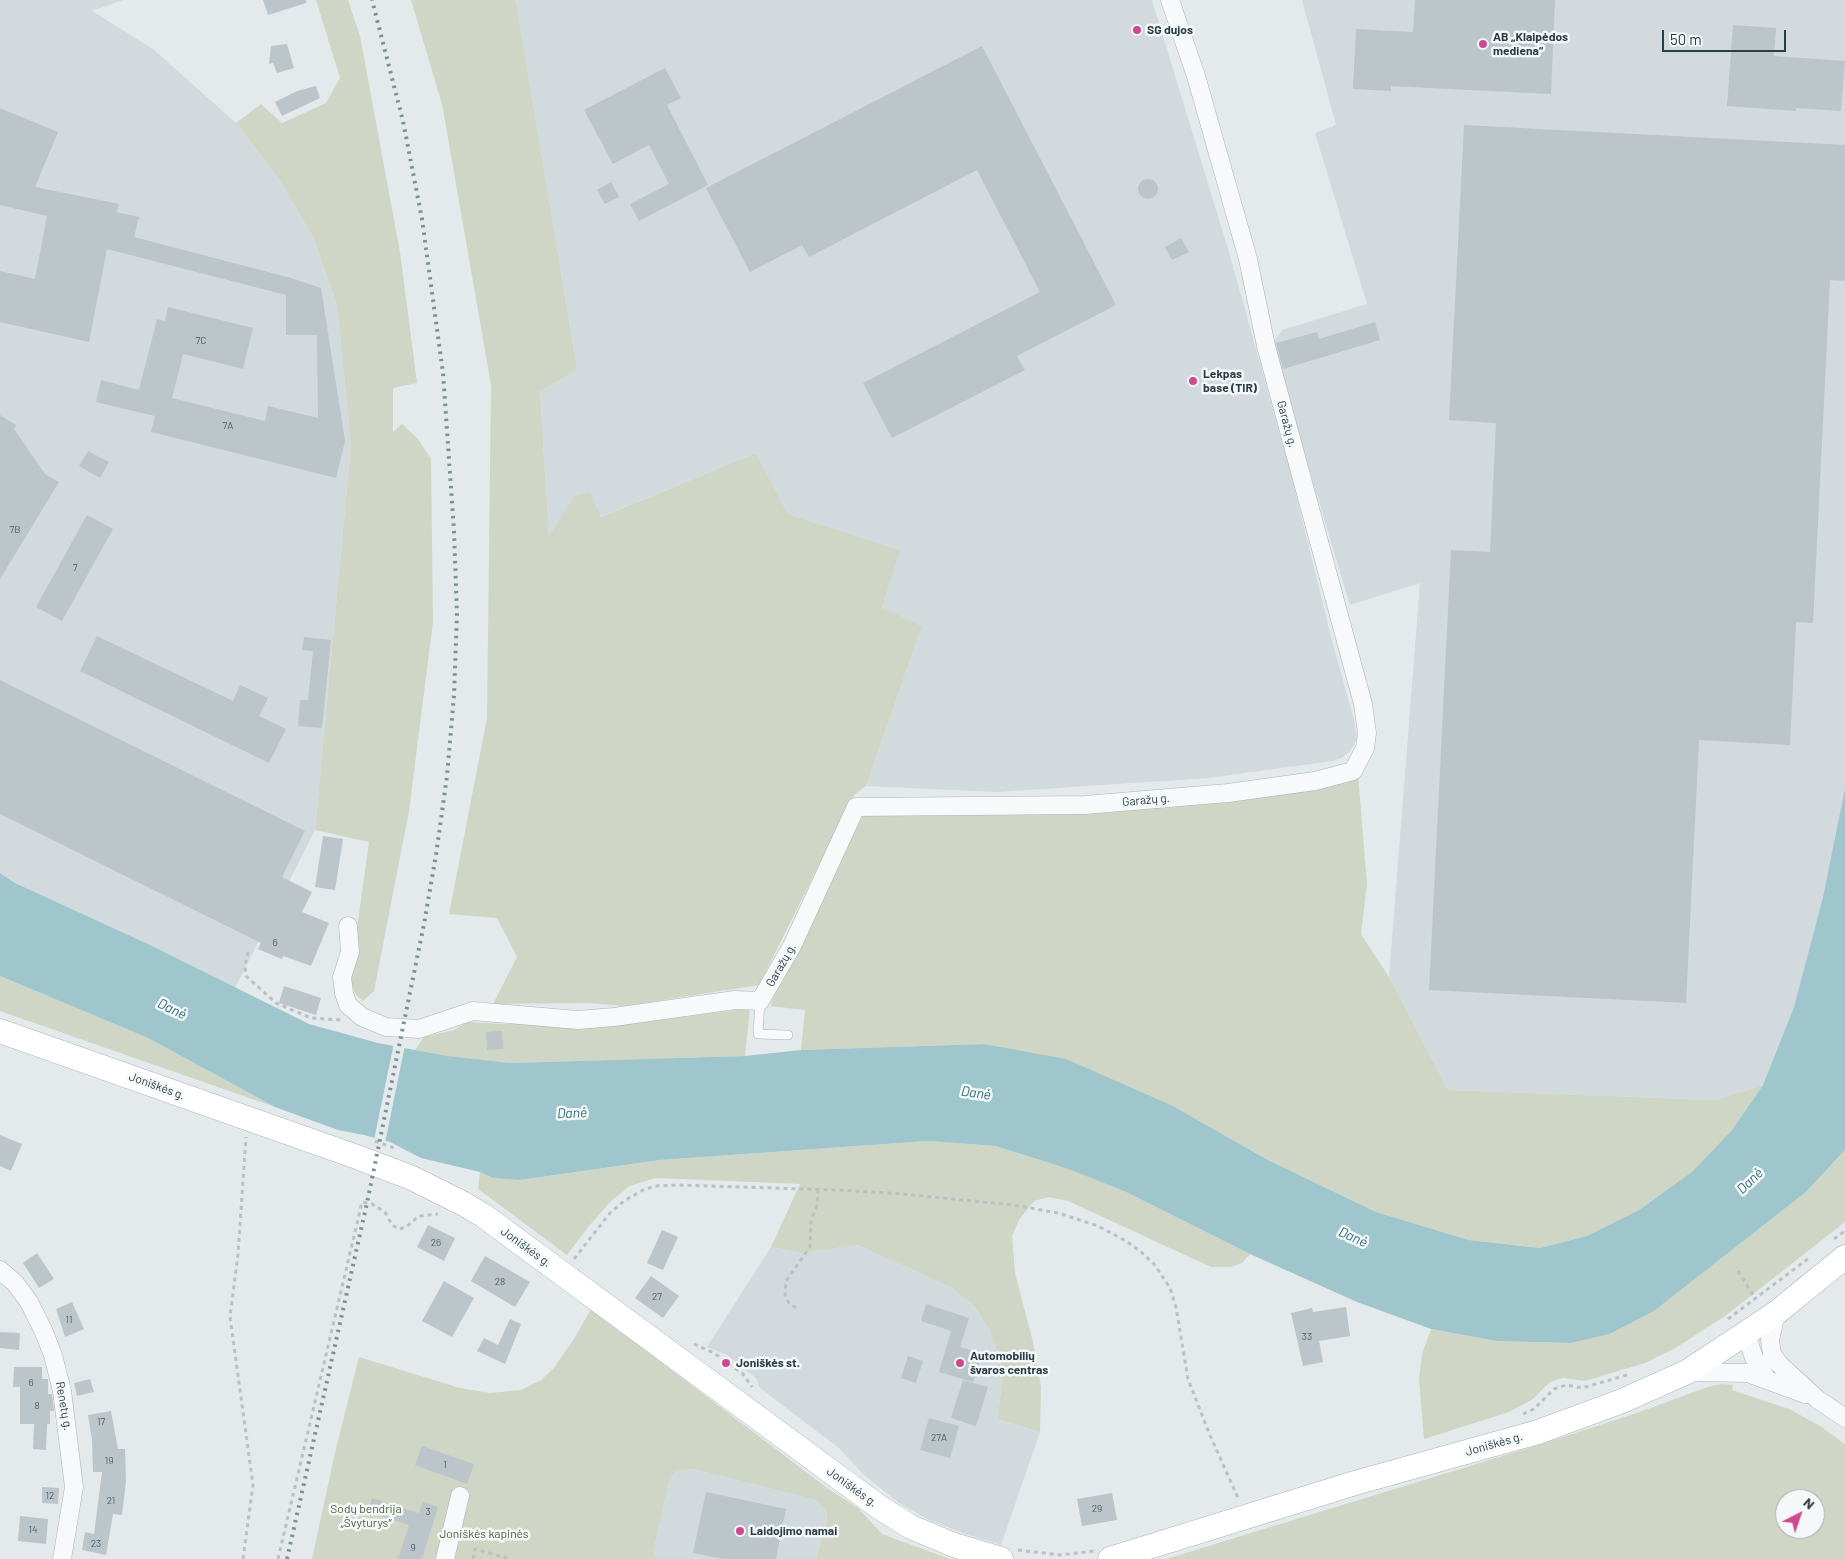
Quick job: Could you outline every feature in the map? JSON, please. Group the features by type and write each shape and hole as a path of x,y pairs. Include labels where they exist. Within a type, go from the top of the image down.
{"main road":[{"name":"Joniškės g.","path":"0,1031 412,1178 464,1204 507,1233 879,1507 911,1527 954,1545 1001,1559"},
{"name":"Joniškės g.","path":"1110,1559 1355,1483 1538,1432 1622,1402 1687,1372 1776,1313 1839,1249"}],"street":[{"name":"Garažų g.","path":"348,926 350,952 342,978 348,1005 362,1018 386,1027 419,1029 473,1012 578,1020 734,1000 760,1001 792,946 856,807 1085,805 1228,793 1315,780 1353,771 1365,748 1367,733 1363,704 1266,346 1248,259 1196,76 1170,0"},
{"name":"Renetų g.","path":"0,1270 15,1283 29,1302 53,1355 62,1391 74,1488 62,1559"},
{"path":"1772,1354 1770,1340 1776,1313"},
{"path":"1746,1333 1772,1354 1779,1364 1817,1399 1845,1418"},
{"path":"1746,1333 1754,1358 1766,1378"},
{"path":"1687,1372 1748,1373 1766,1378 1817,1399"},
{"path":"445,1559 460,1496"}],"lane":[{"path":"760,1001 758,1034 788,1034"}],"path":[{"path":"248,952 245,967 246,976 276,1003 310,1018 374,1022"},
{"path":"243,1559 253,1485 230,1317 238,1254 244,1146 248,1119"},
{"path":"571,1262 610,1214 624,1201 643,1190 655,1186 818,1189 902,1194 1013,1205 1058,1213 1098,1226 1140,1251 1154,1264 1170,1288 1176,1307 1188,1379 1209,1433 1242,1507"},
{"path":"796,1308 788,1302 785,1294 786,1281 810,1247 811,1221 817,1205 818,1189"},
{"path":"278,1559 310,1415 362,1202 372,1204 385,1212 392,1225 399,1229 406,1227 419,1216 429,1214 448,1215"},
{"path":"1839,1249 1845,1230"},
{"path":"1727,1320 1814,1255"},
{"path":"1738,1272 1755,1298"},
{"path":"1516,1417 1534,1409 1554,1389 1566,1385 1582,1388 1594,1386 1628,1375"},
{"path":"473,1559 475,1549 510,1559"}],"shaded area":[{"path":"0,0 123,0 92,11 153,49 236,123 279,179 313,237 337,305 351,445 315,830 235,988 148,944 15,883 0,873"},
{"path":"516,0 1152,0 1228,249 1291,474 1332,641 1354,720 1357,739 1350,751 1342,758 1332,761 1209,778 997,792 866,786 922,626 882,607 899,550 788,514 756,453 549,538 540,390 577,368"},
{"path":"1302,0 1845,0 1845,788 1823,897 1794,1007 1763,1085 1715,1100 1448,1090 1389,977 1420,583 1350,605 1272,345 1282,330 1367,304 1315,133 1336,125"},
{"path":"858,1245 952,1288 974,1306 989,1329 1000,1359 1002,1385 997,1419 1040,1432 1001,1545 965,1534 927,1519 899,1503 863,1474 840,1449 760,1388 756,1378 727,1355 707,1347 771,1247 801,1253"},
{"path":"693,1469 816,1500 826,1509 827,1518 816,1559 658,1559 653,1553 670,1477 677,1471"}],"green space":[{"path":"316,0 348,0 360,36 400,252 417,383 393,388 393,432 402,424 418,439 431,459 433,622 409,811 374,991 363,1001 356,995 350,979 369,842 315,830 351,445 337,305 313,237 279,179 236,123 261,104 282,123 326,103 340,78"},
{"path":"411,0 516,0 577,369 540,391 549,537 574,496 590,492 601,517 756,453 788,514 900,550 882,607 922,626 866,786 854,795 759,985 625,1006 588,1003 493,1004 517,957 497,918 449,914 487,718 491,385 442,104"},
{"path":"1358,774 1367,884 1361,934 1389,977 1448,1090 1715,1100 1763,1085 1732,1130 1693,1171 1639,1210 1587,1236 1540,1248 1469,1240 1376,1212 1266,1159 1173,1106 984,1044 801,1050 805,1010 770,1006 780,981 863,815"},
{"path":"0,976 148,1038 275,1107 0,1011"},
{"path":"750,1008 745,1056 510,1063 447,1057 415,1050 424,1037 454,1030 467,1022 506,1024 629,1024"},
{"path":"928,1141 996,1146 1068,1169 1126,1192 1250,1254 1242,1263 1231,1267 1211,1267 1068,1201 1049,1197 1034,1201 1019,1220 1012,1236 1015,1273 1033,1342 1041,1387 1040,1432 997,1419 1002,1385 1000,1359 989,1329 974,1306 952,1288 858,1245 801,1253 771,1247 800,1184 655,1178 630,1186 611,1201 567,1255 478,1189 480,1172 493,1178 520,1180 660,1160"},
{"path":"1845,1150 1845,1222 1725,1316 1674,1349 1645,1363 1585,1381 1563,1378 1550,1382 1533,1399 1509,1412 1424,1439 1419,1379 1422,1354 1431,1329 1496,1341 1571,1343 1610,1334 1654,1311 1806,1192"},
{"path":"591,1309 827,1488 858,1508 882,1534 950,1559 816,1559 827,1518 826,1509 816,1500 693,1469 677,1471 670,1477 653,1553 658,1559 312,1559 334,1457 359,1357 460,1388 490,1393 521,1390 541,1380 553,1369 574,1339"},
{"path":"1721,1384 1733,1385 1732,1390 1789,1409 1820,1426 1845,1444 1845,1559 1166,1559 1535,1446 1637,1413 1707,1387"}],"water":[{"name":"Danė","path":"1845,788 1845,1150 1806,1192 1654,1311 1610,1334 1571,1343 1496,1341 1431,1329 1357,1302 1250,1254 1126,1192 1068,1169 996,1146 928,1141 660,1160 520,1180 493,1178 480,1172 421,1158 390,1142 338,1130 275,1107 148,1038 0,976 0,873 15,883 148,944 309,1024 378,1043 447,1056 510,1063 745,1056 801,1050 984,1044 1066,1059 1173,1106 1266,1159 1376,1212 1469,1240 1540,1248 1587,1236 1639,1210 1693,1171 1732,1130 1763,1085 1794,1007 1823,897"}],"pier":[{"path":"394,1043 405,1045 385,1143 374,1140"}],"building":[{"path":"263,0 306,0 306,3 268,15"},
{"name":"AB „Klaipėdos mediena“","path":"1415,0 1555,0 1551,94 1391,86 1391,91 1353,89 1356,29 1413,32"},
{"path":"1733,25 1776,28 1774,56 1845,61 1841,111 1796,108 1796,111 1727,106"},
{"path":"287,44 294,68 277,73 273,63 269,64 271,46"},
{"path":"982,46 1116,305 1017,356 1025,370 892,438 863,383 1040,292 977,170 809,257 802,245 750,272 706,188"},
{"path":"665,68 681,98 667,105 708,185 639,221 630,204 669,184 649,145 613,164 584,110"},
{"path":"316,86 320,98 282,116 275,102 297,91"},
{"path":"0,108 58,132 35,187 119,204 117,212 139,217 134,237 291,278 321,288 345,441 336,478 151,432 155,416 96,402 101,380 139,390 157,319 165,321 168,307 253,328 243,369 183,354 172,398 265,421 268,406 318,418 317,335 286,335 286,295 107,249 89,342 0,322 0,271 35,279 47,216 0,205"},
{"path":"1464,125 1845,145 1845,281 1830,280 1813,623 1796,622 1790,745 1699,740 1686,1003 1429,990 1451,550 1490,552 1496,423 1449,420"},
{"path":"1148,179 1155,182 1158,189 1155,196 1148,199 1141,196 1138,189 1141,182"},
{"path":"611,182 619,197 605,204 597,190"},
{"path":"1181,238 1189,252 1172,260 1165,247"},
{"path":"1375,322 1380,340 1283,369 1276,343 1317,332 1319,339"},
{"path":"0,415 16,425 14,429 45,474 59,482 0,579"},
{"path":"88,451 109,462 100,478 79,466"},
{"path":"87,515 113,529 62,621 36,607"},
{"path":"97,636 233,701 240,685 268,698 259,716 286,729 269,763 80,671"},
{"path":"304,637 331,640 322,728 298,726 300,700 308,700 313,651 302,650"},
{"path":"0,680 305,831 282,877 312,892 302,912 329,923 311,966 283,956 282,959 258,949 261,943 0,814"},
{"path":"323,836 343,839 335,890 315,887"},
{"path":"284,986 321,998 316,1015 279,1003"},
{"path":"502,1031 503,1049 487,1050 486,1032"},
{"path":"0,1135 22,1144 11,1171 0,1166"},
{"path":"428,1225 455,1238 444,1261 417,1247"},
{"path":"662,1230 678,1237 663,1270 647,1263"},
{"path":"37,1253 54,1279 39,1288 23,1263"},
{"path":"485,1256 530,1282 515,1307 471,1281"},
{"path":"651,1276 679,1296 663,1318 635,1298"},
{"path":"444,1281 474,1298 452,1337 422,1321"},
{"path":"72,1302 84,1329 65,1337 56,1309"},
{"path":"926,1304 969,1318 960,1347 982,1353 973,1382 939,1372 951,1331 921,1321"},
{"path":"1346,1307 1350,1336 1319,1341 1323,1362 1303,1366 1291,1313 1312,1308 1313,1312"},
{"path":"510,1319 521,1324 505,1364 477,1351 484,1338 498,1345"},
{"path":"0,1332 20,1333 19,1350 0,1348"},
{"path":"908,1356 923,1361 916,1383 901,1378"},
{"path":"14,1367 42,1367 42,1379 48,1379 48,1394 52,1394 54,1411 50,1411 50,1424 47,1424 46,1450 33,1449 34,1424 20,1424 20,1387 13,1387"},
{"path":"90,1379 94,1392 77,1396 74,1383"},
{"path":"963,1380 988,1387 976,1426 951,1418"},
{"path":"111,1411 118,1449 125,1449 126,1482 122,1515 113,1514 106,1555 82,1550 85,1532 94,1534 102,1472 93,1472 92,1440 88,1415"},
{"path":"929,1418 959,1426 950,1458 920,1450"},
{"path":"422,1446 474,1464 467,1484 415,1465"},
{"path":"42,1487 59,1488 58,1504 42,1503"},
{"name":"Laidojimo namai","path":"706,1492 786,1509 776,1559 724,1559 693,1553"},
{"path":"1112,1493 1117,1520 1082,1526 1077,1499"},
{"path":"372,1498 419,1513 423,1502 438,1507 422,1559 398,1559 409,1525 368,1512"},
{"path":"20,1516 48,1519 46,1544 18,1541"}],"railway":[{"path":"287,1559 367,1203 424,924 447,776 454,695 457,614 454,531 443,373 422,219 403,121 372,0"}],"place":[{"name":"SG dujos","path":"1137,30"},
{"name":"AB „Klaipėdos mediena“","path":"1483,44"},
{"name":"Lekpas base (TIR)","path":"1193,381"},
{"name":"Joniškės st.","path":"726,1363"},
{"name":"Automobilių švaros centras","path":"960,1363"},
{"name":"Laidojimo namai","path":"740,1531"}],"park label":[{"name":"Sodų bendrija „Švyturys“","path":"366,1516"},
{"name":"Joniškės kapinės","path":"484,1534"}]}
